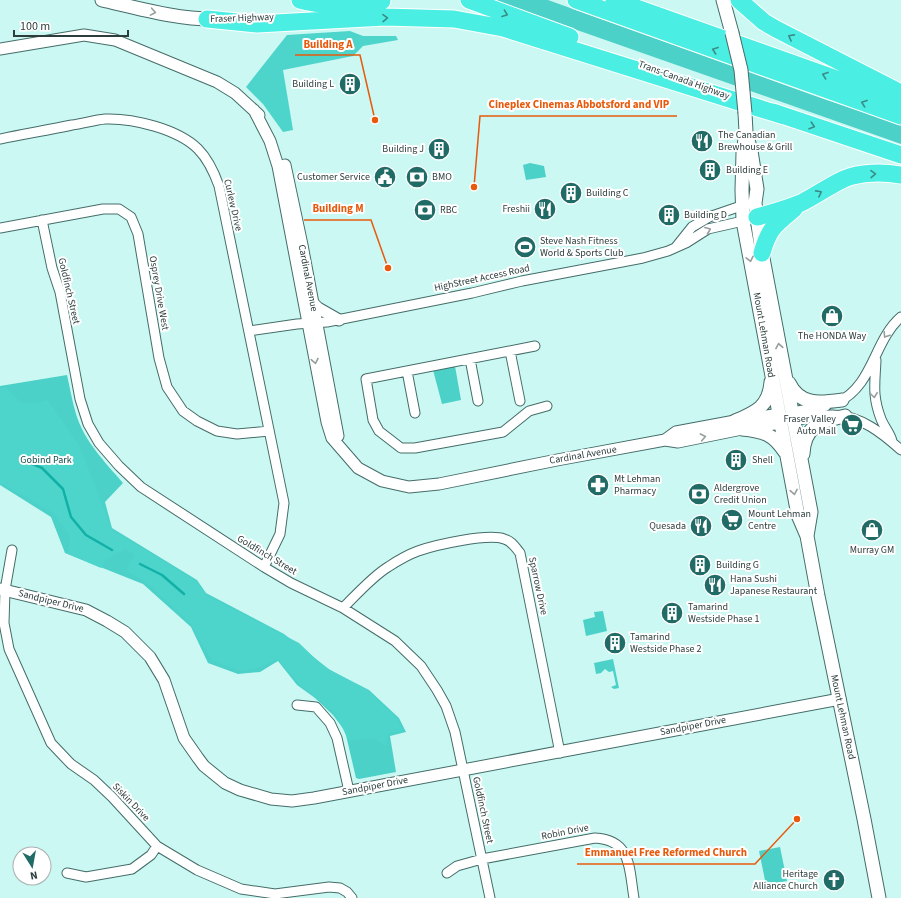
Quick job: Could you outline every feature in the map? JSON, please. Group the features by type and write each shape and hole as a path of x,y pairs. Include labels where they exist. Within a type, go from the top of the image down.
{"highway":[{"path":"300,0 331,5 382,1"},
{"name":"Trans-Canada Highway","path":"469,0 784,116 901,155"},
{"path":"576,0 901,116"},
{"path":"614,0 901,102"},
{"path":"632,0 673,21"},
{"path":"739,0 764,22 776,29 901,93"},
{"path":"206,19 257,24 385,17 454,19 503,28 784,116"},
{"path":"751,213 784,210 801,203 845,179 854,176 872,174 901,175"},
{"path":"762,253 766,238 772,227 801,203"}],"main road":[{"name":"Fraser Highway","path":"102,0 155,12 206,19 344,12 382,1"},
{"name":"Mount Lehman Road","path":"717,0 727,20"},
{"name":"Mount Lehman Road","path":"723,0 741,70 746,132 743,153 741,206"},
{"name":"Mount Lehman Road","path":"746,132 752,151 757,189 751,213 778,373 786,417 802,463 811,512 807,536"},
{"path":"741,206 751,213"},
{"name":"Mount Lehman Road","path":"751,213 762,253 778,373"},
{"path":"739,425 764,405 778,373 792,390 803,399 817,402 842,400"},
{"path":"802,463 803,445 811,430 818,423 845,416"},
{"name":"Mount Lehman Road","path":"786,417 786,454 798,515 807,536 879,898"},
{"path":"739,425 771,436 780,444 786,454"}],"street":[{"name":"Cardinal Avenue","path":"0,49 84,35 115,40 217,82 235,93 267,122 277,139 285,165 313,303 312,323"},
{"name":"Cardinal Avenue","path":"254,110 270,141 278,166 338,436 345,453 358,468 382,481 409,487 439,484 665,440 678,442 739,425 786,417"},
{"name":"Curlew Drive","path":"0,139 104,119 125,120 149,125 187,140 198,150 211,167 219,186 284,503 280,534 264,567"},
{"path":"676,247 692,227 709,217 741,206"},
{"name":"Osprey Drive West","path":"0,228 103,208 120,209 131,217 138,234 163,374 168,387 183,411 197,421 217,431 237,434 269,431"},
{"name":"HighStreet Access Road","path":"312,323 339,320 522,281 643,258 668,251 686,243 708,229 751,213"},
{"name":"Goldfinch Street","path":"42,220 52,268 60,292 80,399 88,424 99,443 141,488 264,567 291,583 343,608 395,641 421,666 446,706 455,732 490,898"},
{"path":"313,303 339,320"},
{"path":"892,442 875,402 874,384 876,356 879,346 887,332 901,317"},
{"path":"249,331 312,323"},
{"path":"535,346 366,380 374,420 379,431 401,448 415,448 503,432 530,411 547,406"},
{"path":"510,351 520,400"},
{"path":"786,417 842,400 860,384 876,356"},
{"path":"470,359 478,401"},
{"path":"407,372 415,413"},
{"path":"786,417 832,415 854,418 866,424 901,450"},
{"name":"Sparrow Drive","path":"343,608 387,568 419,551 448,544 496,536 506,539 512,543 520,553 560,753"},
{"name":"Siskin Drive","path":"12,550 2,589 4,623 9,649 51,743 71,764 94,780 112,797 157,846 240,894 275,894 329,887 340,888 347,892 352,898"},
{"name":"Sandpiper Drive","path":"2,589 86,610 108,620 125,632 150,657 164,680 184,738 204,766 225,782 240,790 271,799 292,801 348,792 560,753 840,698"},
{"path":"297,704 316,707 330,723 337,738 348,792"},
{"name":"Robin Drive","path":"447,873 457,866 482,859 595,838 605,838 615,842 622,850 626,858 634,898"},
{"path":"67,873 86,877 132,869 151,855 157,846"}],"green space":[{"path":"492,0 548,0 821,98 901,125 901,144"},
{"path":"350,31 363,36 396,36 398,40 363,46 353,56 283,70 293,130 283,132 263,104 246,87 287,35"},
{"path":"530,163 544,166 546,177 526,180 523,165"},
{"path":"455,366 461,400 442,404 433,370"},
{"name":"Gobind Park","path":"67,375 76,414 84,433 102,459 123,483 105,502 112,528 197,580 206,593 284,634 330,670 369,690 399,718 406,732 390,736 396,772 359,779 356,778 345,731 333,715 315,698 297,685 278,661 260,672 238,674 208,663 191,627 143,584 65,553 51,517 0,485 0,386"},
{"name":"Gobind Park","path":"6,387 21,403 48,400 80,447 112,530 196,581 206,595 299,643 323,666 367,690 398,719 403,731 389,733 386,747 374,738 349,741 335,713 299,684 278,659 258,668 241,671 212,661 190,623 149,585 127,571 135,555 125,549 106,560 101,568 68,554 70,536 53,513 3,484 0,484 0,388"},
{"path":"603,611 607,631 586,636 583,620 595,617 594,612"},
{"path":"613,659 619,688 614,689 611,687 616,685 613,671 609,672 605,669 601,673 596,674 594,663"},
{"path":"780,847 787,881 766,885 759,851"}],"waterway":[{"path":"21,459 42,468 63,489 71,517 86,535 112,550"},
{"path":"140,564 162,575 184,594"}],"place":[{"name":"Building L","path":"350,84"},
{"name":"Building A","path":"375,120"},
{"name":"The Canadian Brewhouse & Grill","path":"702,141"},
{"name":"Building J","path":"439,149"},
{"name":"Building E","path":"710,170"},
{"name":"Customer Service","path":"385,177"},
{"name":"BMO","path":"417,177"},
{"name":"Cineplex Cinemas Abbotsford and VIP","path":"474,187"},
{"name":"Building C","path":"571,193"},
{"name":"Freshii","path":"545,209"},
{"name":"RBC","path":"425,210"},
{"name":"Building D","path":"669,215"},
{"name":"Steve Nash Fitness World & Sports Club","path":"525,247"},
{"name":"Building M","path":"388,268"},
{"name":"The HONDA Way","path":"832,316"},
{"name":"Fraser Valley Auto Mall","path":"852,425"},
{"name":"Shell","path":"736,460"},
{"name":"Mt Lehman Pharmacy","path":"598,485"},
{"name":"Aldergrove Credit Union","path":"699,494"},
{"name":"Mount Lehman Centre","path":"732,520"},
{"name":"Quesada","path":"701,526"},
{"name":"Murray GM","path":"872,530"},
{"name":"Building G","path":"700,565"},
{"name":"Hana Sushi Japanese Restaurant","path":"715,585"},
{"name":"Tamarind Westside Phase 1","path":"672,613"},
{"name":"Tamarind Westside Phase 2","path":"615,643"},
{"name":"Emmanuel Free Reformed Church","path":"797,819"},
{"name":"Heritage Alliance Church","path":"834,880"}]}
